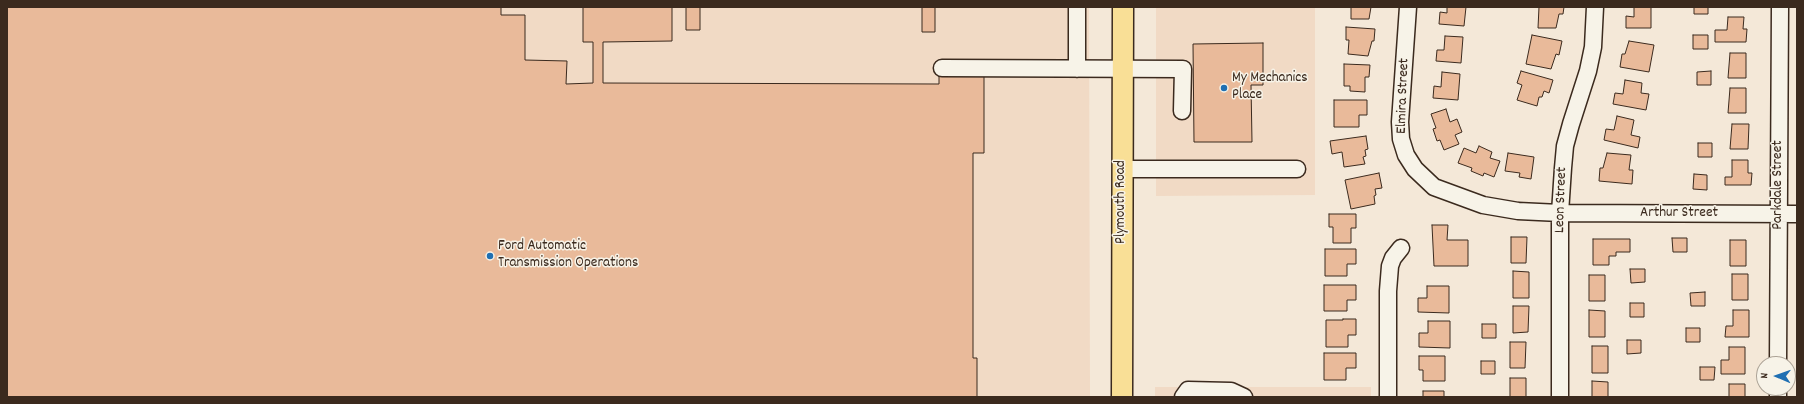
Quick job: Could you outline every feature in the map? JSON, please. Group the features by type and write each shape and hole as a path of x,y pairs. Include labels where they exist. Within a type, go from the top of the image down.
{"main road":[{"name":"Plymouth Road","path":"1122,397 1123,7"}],"street":[{"path":"1077,7 1077,69"},
{"name":"Elmira Street","path":"1408,7 1400,122 1401,139 1406,154 1415,169 1434,187 1483,205 1518,211 1560,213"},
{"name":"Leon Street","path":"1560,397 1560,213 1565,146 1588,72 1593,47 1595,7"},
{"name":"Parkdale Street","path":"1778,356 1780,7"},
{"path":"942,68 1183,69 1182,111"},
{"path":"1123,169 1297,169"},
{"name":"Arthur Street","path":"1560,213 1797,214"},
{"path":"1388,397 1388,291 1390,266 1393,258 1401,248"},
{"path":"1183,397 1188,390 1231,391 1244,397"}],"shaded area":[{"name":"Ford Automatic Transmission Operations","path":"7,7 1089,7 1090,397 7,397"},
{"path":"1156,7 1315,7 1315,195 1156,196"},
{"path":"1155,387 1371,387 1371,397 1155,397"}],"building":[{"name":"Ford Automatic Transmission Operations","path":"7,7 501,7 501,15 525,15 525,60 567,61 566,84 593,83 593,42 583,42 583,7 672,7 672,41 603,42 603,83 939,84 939,76 984,75 984,153 973,153 973,358 977,358 977,397 7,397"},
{"path":"686,7 700,7 700,30 686,30"},
{"path":"922,7 935,7 935,32 922,32"},
{"path":"1351,7 1371,7 1369,19 1351,19"},
{"path":"1447,7 1466,7 1464,26 1439,24 1440,12 1447,13"},
{"path":"1539,7 1564,7 1563,14 1559,14 1556,28 1538,28"},
{"path":"1634,7 1651,7 1651,28 1626,28 1626,16 1634,17"},
{"path":"1694,7 1708,7 1708,14 1694,14"},
{"path":"1728,17 1744,17 1743,29 1747,29 1746,42 1715,42 1715,30 1727,30"},
{"path":"1346,27 1375,29 1374,41 1372,41 1368,56 1348,54 1349,40 1346,40"},
{"path":"1532,35 1562,41 1559,55 1556,54 1551,69 1526,64"},
{"path":"1693,35 1708,35 1708,49 1693,49"},
{"path":"1445,36 1463,37 1461,63 1436,61 1437,50 1444,50"},
{"path":"1629,41 1654,45 1649,72 1620,67 1622,54 1625,54"},
{"path":"1263,43 1263,85 1251,85 1252,142 1194,142 1193,44"},
{"path":"1730,53 1746,53 1746,78 1728,78"},
{"path":"1344,64 1370,65 1369,77 1365,77 1365,92 1350,91 1350,86 1344,86"},
{"path":"1521,71 1553,80 1549,93 1544,91 1542,97 1539,97 1537,106 1517,100 1522,85 1517,83"},
{"path":"1711,71 1711,85 1697,85 1697,72"},
{"path":"1442,72 1460,74 1458,100 1433,98 1434,86 1441,87"},
{"path":"1625,80 1642,83 1641,93 1649,94 1646,110 1613,104 1615,93 1623,94"},
{"path":"1730,88 1746,88 1746,113 1728,113"},
{"path":"1334,100 1367,100 1367,115 1359,115 1359,127 1334,127"},
{"path":"1446,109 1450,122 1457,119 1462,132 1455,135 1459,144 1444,150 1440,140 1437,141 1433,129 1436,128 1431,114"},
{"path":"1617,116 1634,120 1631,135 1640,137 1638,148 1604,140 1606,129 1614,130"},
{"path":"1732,124 1749,124 1748,149 1730,149"},
{"path":"1366,136 1368,149 1365,150 1366,156 1363,157 1365,164 1344,167 1342,152 1332,154 1330,141"},
{"path":"1698,143 1712,143 1712,157 1698,157"},
{"path":"1479,146 1492,152 1490,158 1500,161 1494,177 1484,173 1483,176 1471,171 1472,168 1458,163 1464,148 1476,153"},
{"path":"1508,153 1534,157 1531,179 1519,177 1520,173 1505,171"},
{"path":"1607,153 1631,155 1629,170 1633,170 1632,184 1599,181 1600,168 1603,168"},
{"path":"1732,160 1748,160 1748,173 1752,173 1751,185 1725,185 1725,177 1732,177"},
{"path":"1379,173 1382,188 1375,189 1375,204 1351,209 1345,180"},
{"path":"1694,174 1707,175 1707,190 1693,189"},
{"path":"1329,214 1356,214 1356,228 1351,228 1351,243 1333,243 1333,227 1329,227"},
{"path":"1432,225 1448,225 1447,240 1468,240 1468,266 1434,266"},
{"path":"1511,237 1527,237 1526,263 1511,263"},
{"path":"1672,238 1687,238 1687,252 1673,252"},
{"path":"1593,239 1630,239 1630,252 1616,252 1616,256 1609,256 1609,265 1593,265"},
{"path":"1730,240 1746,240 1746,266 1730,266"},
{"path":"1325,249 1356,249 1356,264 1347,264 1347,276 1325,276"},
{"path":"1630,269 1645,269 1645,282 1631,283"},
{"path":"1513,271 1529,272 1529,298 1513,298"},
{"path":"1732,274 1748,274 1748,300 1732,300"},
{"path":"1589,275 1605,275 1605,301 1589,301"},
{"path":"1324,285 1356,285 1356,300 1347,300 1347,311 1324,311"},
{"path":"1427,286 1449,286 1449,313 1418,312 1418,298 1427,298"},
{"path":"1705,292 1705,306 1691,306 1690,293"},
{"path":"1630,303 1644,303 1644,317 1630,317"},
{"path":"1513,306 1529,306 1528,332 1513,333"},
{"path":"1589,310 1605,311 1605,337 1589,337"},
{"path":"1733,310 1749,310 1749,337 1725,337 1726,326 1733,326"},
{"path":"1356,319 1356,335 1348,335 1348,347 1326,347 1326,320"},
{"path":"1428,321 1450,321 1450,348 1419,347 1419,333 1428,333"},
{"path":"1482,324 1496,324 1496,338 1482,338"},
{"path":"1686,328 1700,328 1700,342 1686,342"},
{"path":"1627,340 1641,340 1641,353 1627,354"},
{"path":"1510,342 1526,342 1525,368 1510,368"},
{"path":"1592,346 1608,346 1608,373 1592,373"},
{"path":"1729,347 1745,347 1745,374 1721,374 1721,360 1729,360"},
{"path":"1324,353 1356,353 1356,368 1346,368 1346,380 1324,380"},
{"path":"1419,356 1445,356 1445,381 1423,381 1423,370 1419,370"},
{"path":"1481,361 1495,361 1495,374 1481,374"},
{"path":"1700,367 1715,367 1714,380 1700,380"},
{"path":"1510,378 1526,378 1526,397 1510,397"},
{"path":"1592,381 1608,382 1608,397 1592,397"},
{"path":"1729,384 1745,384 1745,397 1729,397"},
{"path":"1423,391 1444,391 1444,397 1423,397"}],"place":[{"name":"My Mechanics Place","path":"1224,88"},
{"name":"Ford Automatic Transmission Operations","path":"490,256"}]}
